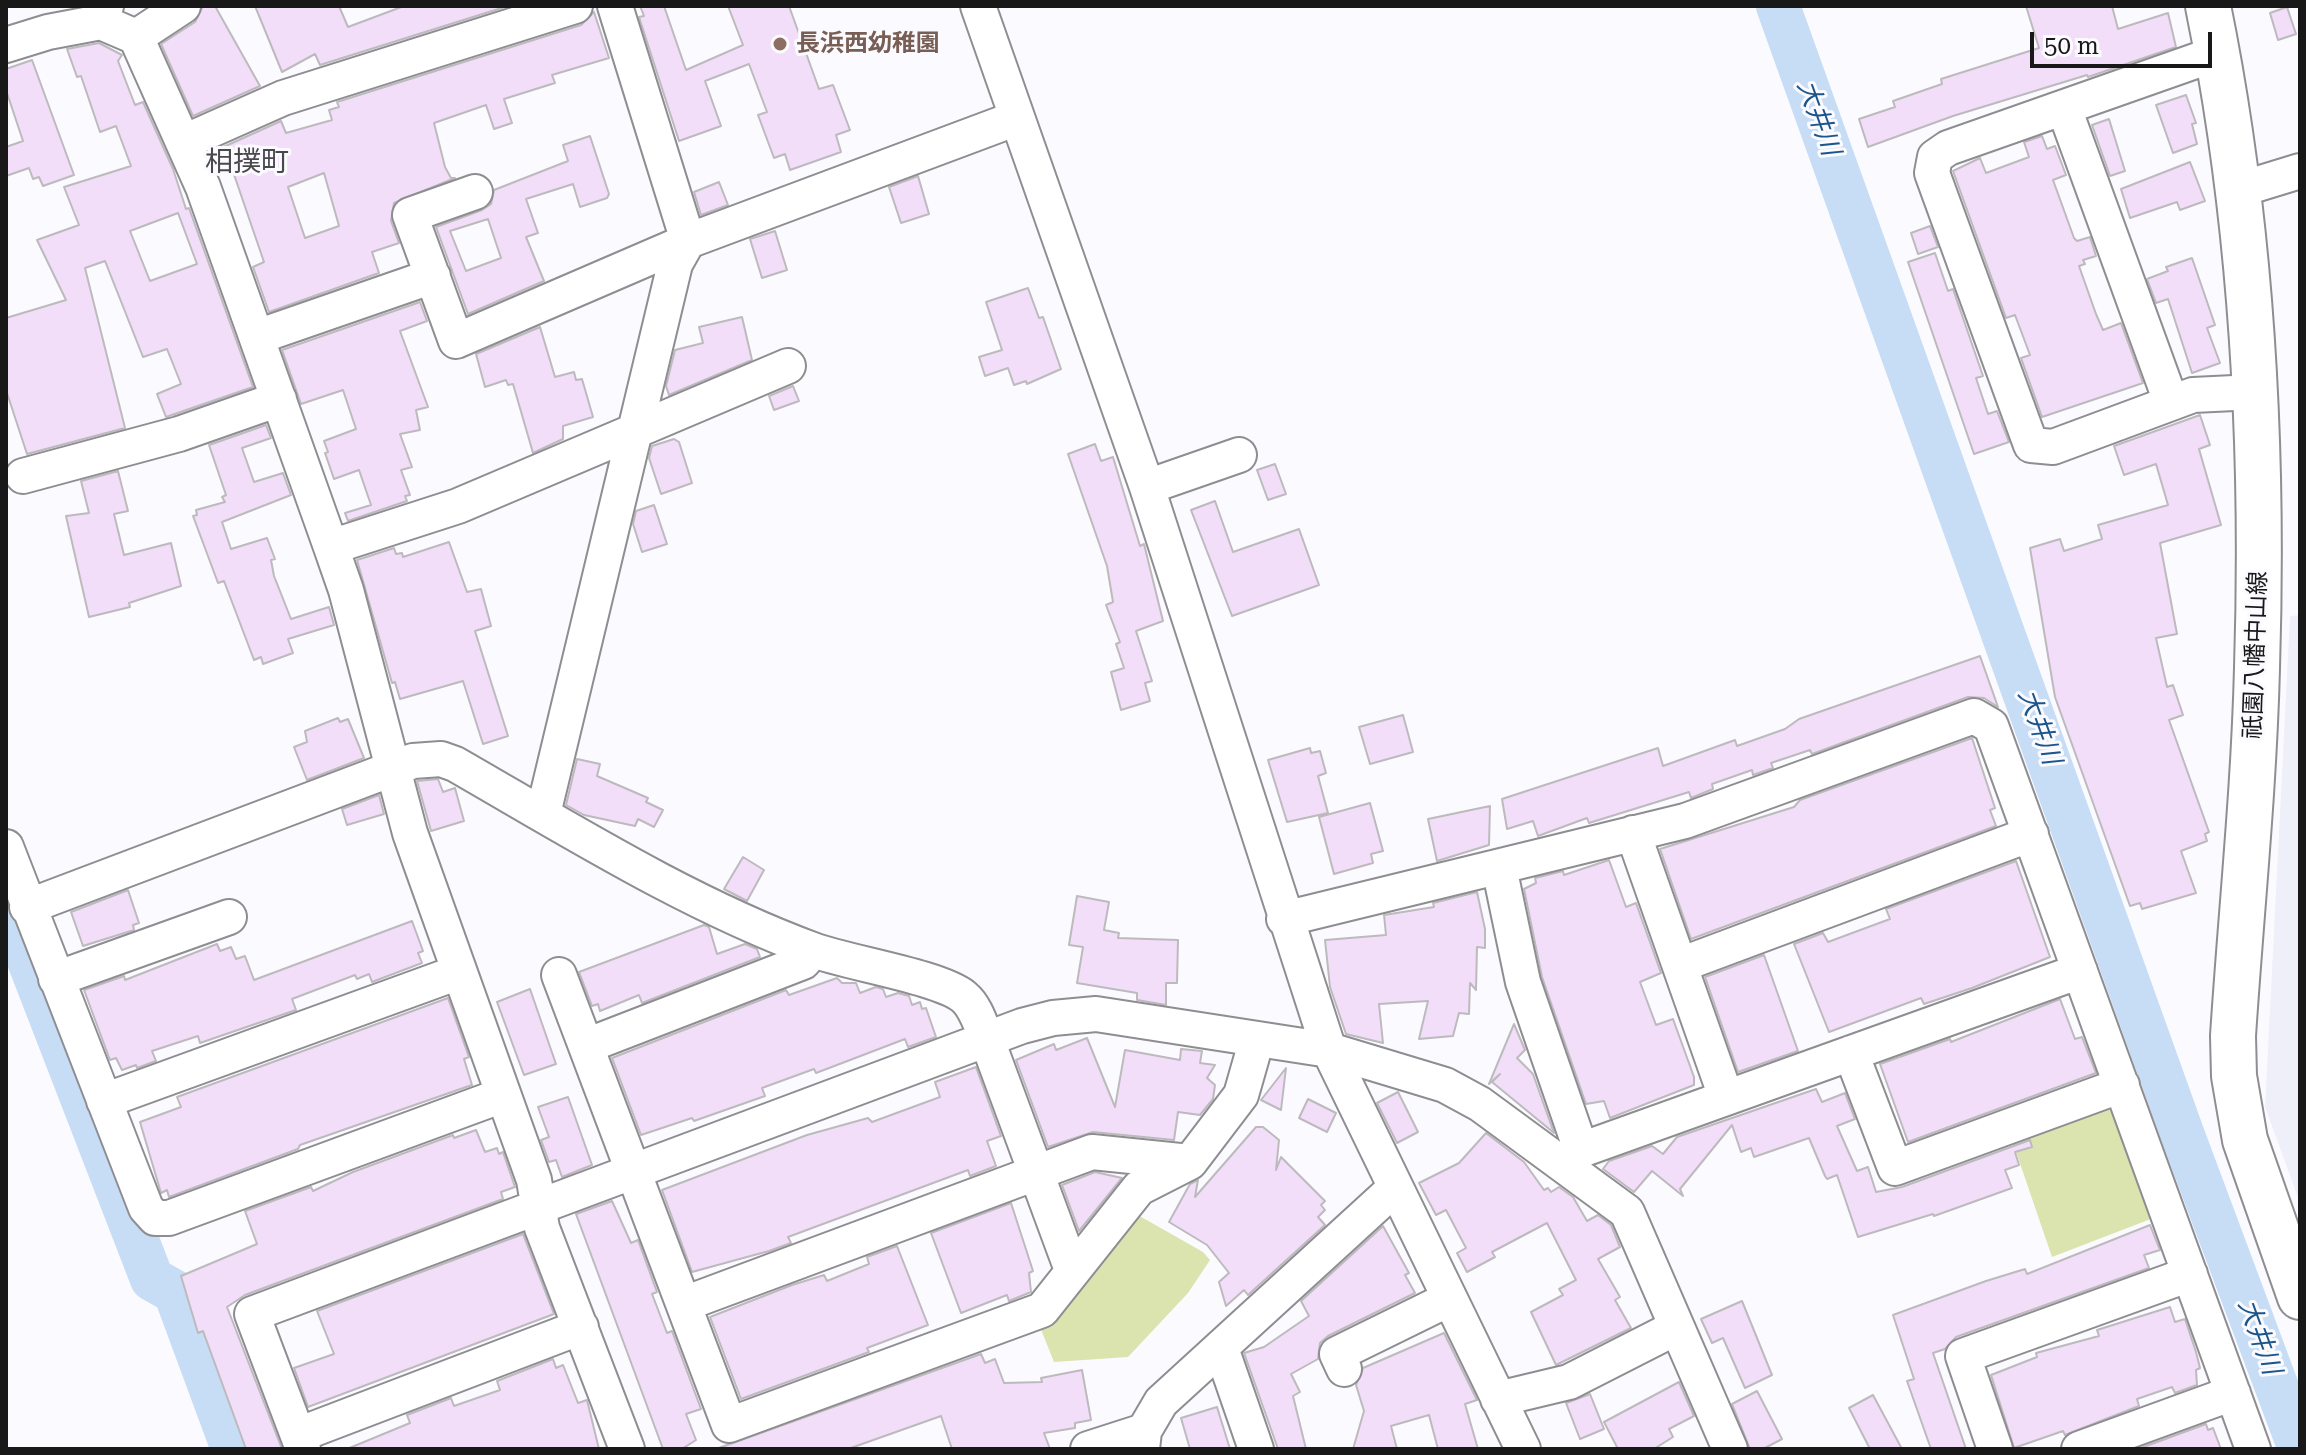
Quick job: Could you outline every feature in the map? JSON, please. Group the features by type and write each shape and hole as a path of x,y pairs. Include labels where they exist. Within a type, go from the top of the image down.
{"main road":[{"name":"祇園八幡中山線","path":"2208,6 2238,190 2255,392 2259,516 2257,668 2233,1036 2234,1076 2245,1140 2300,1297"}],"street":[{"path":"136,37 183,6"},
{"path":"184,142 283,98 575,6"},
{"path":"543,814 675,264 688,241 615,6"},
{"path":"978,6 1147,487 1284,919 1329,1050 1523,1449"},
{"path":"6,45 103,14 136,37 184,142 203,187 331,547 358,633 410,833 534,1180 542,1228 627,1449"},
{"path":"2218,53 1948,148 1935,157 1931,167 2028,439 2038,448 2053,447 2193,395 2255,392"},
{"path":"2064,108 2171,402"},
{"path":"475,192 410,215 456,341 688,241 1017,118"},
{"path":"2238,190 2300,171"},
{"path":"257,337 433,276"},
{"path":"331,547 458,506 788,366"},
{"path":"23,476 179,434 279,399"},
{"path":"1147,487 1239,455"},
{"path":"1284,919 1685,821 1974,716 1991,726 2253,1449"},
{"path":"27,907 413,761 441,759 701,900 813,950 949,989 972,1005 1072,1270"},
{"path":"1633,833 1726,1097"},
{"path":"1680,965 2031,834"},
{"path":"6,847 148,1212 160,1220 503,1095"},
{"path":"1499,867 1523,982 1575,1160"},
{"path":"56,979 229,917"},
{"path":"586,1046 803,962 813,950"},
{"path":"1575,1160 1726,1097 2080,971"},
{"path":"104,1101 459,972"},
{"path":"559,975 729,1425 1042,1310 1139,1188 1190,1162 1241,1095 1257,1039"},
{"path":"581,1327 300,1442 252,1314 987,1040 1053,1018 1096,1014 1329,1050 1445,1085 1575,1160 1627,1212 1730,1449"},
{"path":"1851,1053 1895,1168 2122,1085"},
{"path":"684,1304 1092,1152 1190,1162"},
{"path":"1088,1449 1143,1440 1161,1402 1395,1188"},
{"path":"1995,1449 1963,1356 2190,1274"},
{"path":"1344,1369 1337,1354 1449,1299"},
{"path":"1498,1399 1569,1382 1677,1327"},
{"path":"1221,1348 1256,1449"},
{"path":"2079,1449 2233,1393"}],"shaded area":[{"path":"2300,615 2300,1203 2265,1107 2290,616"}],"green space":[{"path":"2102,1106 2120,1116 2156,1217 2052,1257 2012,1140"},
{"path":"1129,1210 1203,1252 1210,1260 1188,1293 1128,1357 1054,1362 1040,1327"}],"building":[{"path":"203,6 215,6 260,86 193,116 161,44 195,22"},
{"path":"255,6 339,6 348,27 404,6 508,6 320,65 315,54 282,72"},
{"path":"640,6 664,6 686,70 743,45 728,6 789,6 819,89 833,85 850,130 836,135 841,152 790,170 785,154 774,158 758,115 767,112 749,64 705,81 721,126 679,141 639,17 644,16"},
{"path":"2026,6 2112,6 2118,29 2168,13 2176,47 2088,77 1953,116 1868,147 1859,119 1895,107 1893,101 1942,84 1941,79 2039,48"},
{"path":"2287,7 2296,34 2278,40 2270,13"},
{"path":"594,12 609,58 552,75 555,83 504,99 512,123 494,129 486,105 434,123 445,167 451,178 455,178 394,203 391,221 399,243 372,252 379,273 269,312 253,267 264,262 229,160 215,166 210,153 281,121 286,133 332,120 329,110 339,107 337,102 581,25","holes":["324,173 339,226 305,238 288,187"]},
{"path":"99,43 122,55 118,61 135,105 143,102 173,169 253,387 166,417 157,394 181,384 167,349 143,357 105,261 85,268 125,428 27,454 6,390 6,318 66,300 37,240 79,225 64,187 131,166 116,126 100,132 81,76 77,77 67,49","holes":["178,213 197,264 150,281 130,231"]},
{"path":"32,60 74,175 43,186 39,177 33,179 29,168 6,176 6,147 23,141 6,90 6,69"},
{"path":"2186,95 2196,123 2192,124 2197,144 2173,153 2156,105"},
{"path":"2109,119 2125,171 2110,176 2092,125"},
{"path":"590,136 609,194 607,198 580,207 573,184 526,199 538,233 526,237 544,281 468,314 436,227 482,210 491,204 494,190 568,161 563,145","holes":["488,219 501,258 466,271 450,231"]},
{"path":"2042,136 2047,149 2055,146 2066,175 2053,180 2074,238 2077,241 2090,237 2096,256 2083,260 2085,264 2079,266 2096,314 2103,330 2121,323 2143,383 2042,417 2021,358 2030,355 2015,315 2006,318 1953,171 1980,158 1986,173 2029,157 2024,142"},
{"path":"2190,162 2205,201 2180,210 2177,202 2130,218 2121,189"},
{"path":"918,176 929,214 901,223 889,187"},
{"path":"719,182 728,205 701,215 694,192"},
{"path":"1930,226 1938,247 1918,254 1911,233"},
{"path":"775,231 787,270 762,278 750,239"},
{"path":"1935,253 1948,291 1953,289 1983,376 1976,378 1988,414 1997,411 2009,442 1974,454 1908,262"},
{"path":"2192,258 2215,325 2207,328 2220,363 2192,373 2168,299 2156,303 2147,279 2168,271 2166,267"},
{"path":"1028,288 1039,318 1043,317 1061,369 1027,384 1026,381 1014,385 1008,368 985,376 979,357 1002,350 986,302"},
{"path":"420,302 427,321 400,331 428,407 416,410 420,430 400,434 412,467 401,470 410,495 405,496 407,501 348,521 345,513 371,505 359,470 334,479 325,453 328,452 324,441 356,429 343,390 301,404 282,350"},
{"path":"742,317 752,360 669,395 666,386 675,350 703,343 699,327"},
{"path":"540,327 555,377 574,372 576,380 582,379 593,417 563,426 563,439 533,453 513,384 508,385 506,380 485,387 476,354"},
{"path":"793,386 799,401 774,410 769,396"},
{"path":"2200,415 2210,445 2199,449 2221,525 2160,543 2177,634 2156,638 2167,687 2173,685 2183,715 2169,720 2209,832 2205,834 2207,841 2181,851 2196,893 2142,909 2140,903 2130,906 2055,697 2030,548 2060,539 2064,551 2102,539 2098,525 2168,505 2156,464 2124,475 2114,446"},
{"path":"266,425 271,438 242,448 254,482 283,473 291,495 222,522 231,549 267,538 275,559 271,560 274,576 291,619 329,607 334,625 288,639 293,653 263,664 261,657 254,660 224,581 218,583 193,516 197,515 196,510 225,502 222,497 226,495 209,445"},
{"path":"674,439 679,442 692,483 661,494 649,458 652,446"},
{"path":"1095,444 1101,461 1113,457 1140,546 1144,544 1163,621 1136,631 1152,681 1145,683 1150,701 1121,710 1111,672 1124,668 1116,644 1120,642 1106,605 1113,602 1107,566 1068,454"},
{"path":"1275,464 1286,494 1268,500 1257,470"},
{"path":"118,471 128,511 114,514 124,555 171,543 181,586 129,603 130,607 89,617 66,516 89,513 81,481"},
{"path":"1215,501 1233,552 1299,529 1319,585 1232,616 1191,510"},
{"path":"654,505 667,544 642,552 633,524 636,511"},
{"path":"449,542 467,592 481,589 491,626 475,631 508,736 483,744 463,681 400,699 395,682 392,683 357,560 394,548 396,554 402,553 403,557"},
{"path":"1980,656 1998,707 1984,698 1968,697 1812,754 1810,750 1771,763 1773,768 1753,775 1752,770 1712,784 1713,789 1691,798 1689,792 1589,823 1587,818 1538,836 1533,821 1507,829 1502,799 1658,748 1663,766 1735,740 1737,746 1785,729 1799,719"},
{"path":"1403,715 1413,752 1370,764 1359,727"},
{"path":"338,718 340,722 348,719 364,758 307,780 294,747 307,742 305,731"},
{"path":"1972,738 1995,808 1990,810 1996,826 1691,939 1660,849 1794,807 1800,800"},
{"path":"1310,748 1311,753 1320,751 1326,773 1318,776 1328,813 1287,822 1268,760"},
{"path":"577,759 600,764 597,776 648,798 646,802 663,810 654,827 638,819 635,826 584,815 566,805"},
{"path":"438,779 443,792 455,788 464,821 431,831 417,781"},
{"path":"379,795 384,814 347,825 342,809"},
{"path":"1370,803 1383,851 1371,854 1373,863 1334,874 1319,817"},
{"path":"1490,806 1489,845 1437,861 1428,819"},
{"path":"743,857 764,870 747,901 724,889"},
{"path":"1609,860 1626,907 1636,903 1661,973 1640,982 1656,1025 1673,1019 1694,1077 1694,1085 1610,1118 1604,1101 1586,1104 1542,977 1524,889 1536,883 1535,878 1563,871 1564,875"},
{"path":"2016,861 2050,957 1972,988 1924,1004 1921,998 1829,1032 1794,944 1823,933 1828,942 1890,919 1886,909"},
{"path":"128,890 139,923 133,925 134,930 83,946 71,912"},
{"path":"1477,892 1485,929 1485,948 1477,947 1476,990 1470,983 1469,1014 1459,1013 1453,1036 1419,1039 1428,1001 1379,1004 1383,1043 1346,1034 1330,987 1325,940 1386,935 1384,915 1434,907 1433,903"},
{"path":"1077,896 1109,902 1104,930 1119,933 1118,938 1178,940 1177,983 1166,983 1166,1005 1137,1000 1137,993 1077,983 1083,947 1069,945"},
{"path":"412,921 423,951 418,953 422,963 372,982 369,974 357,979 355,975 292,999 296,1010 200,1043 198,1036 152,1051 156,1061 137,1068 136,1065 122,1070 116,1058 110,1060 84,990 124,976 125,980 217,944 220,951 231,947 236,959 245,956 254,980"},
{"path":"704,925 709,927 717,954 745,944 757,949 760,957 642,1003 639,995 600,1011 598,1004 592,1006 579,972"},
{"path":"1764,955 1798,1051 1738,1072 1705,977"},
{"path":"837,978 842,983 856,983 860,993 876,987 883,989 886,997 898,993 909,996 912,1005 920,1002 922,1009 926,1008 936,1037 908,1047 905,1039 816,1073 814,1069 762,1088 765,1096 694,1121 692,1118 641,1135 612,1058 786,990 789,995"},
{"path":"530,989 556,1064 524,1075 497,1002"},
{"path":"448,998 469,1057 464,1059 472,1085 300,1145 298,1149 169,1197 167,1190 161,1193 140,1122 181,1107 177,1097"},
{"path":"2060,999 2075,1039 2082,1037 2096,1073 1908,1142 1880,1064 1950,1039 1951,1042"},
{"path":"1514,1024 1525,1050 1517,1058 1533,1074 1554,1133 1492,1082 1500,1074 1489,1084"},
{"path":"1087,1038 1115,1107 1125,1050 1180,1060 1181,1049 1202,1051 1200,1063 1215,1065 1207,1078 1215,1085 1213,1099 1200,1115 1178,1112 1174,1140 1093,1132 1048,1147 1016,1060 1054,1044 1056,1050"},
{"path":"976,1067 1001,1136 987,1141 996,1166 970,1176 968,1170 788,1237 791,1243 769,1251 692,1272 662,1190 807,1135 868,1118 872,1122 940,1097 935,1082"},
{"path":"1286,1068 1281,1110 1261,1100"},
{"path":"1816,1089 1822,1102 1845,1093 1855,1119 1837,1126 1857,1171 1868,1167 1876,1192 1902,1187 2030,1140 2032,1147 2015,1152 2019,1165 2005,1170 2012,1188 1934,1216 1858,1237 1837,1175 1827,1179 1809,1138 1754,1157 1751,1148 1741,1152 1732,1125 1680,1189 1683,1196 1652,1171 1634,1192 1603,1169 1609,1161 1652,1146 1663,1154 1677,1137"},
{"path":"1398,1092 1418,1132 1397,1143 1377,1103"},
{"path":"568,1097 592,1165 562,1177 556,1160 549,1162 541,1140 549,1137 538,1107"},
{"path":"1308,1099 1336,1113 1327,1132 1299,1118"},
{"path":"1256,1127 1263,1127 1279,1140 1276,1170 1281,1157 1325,1201 1321,1205 1325,1210 1318,1217 1325,1225 1248,1295 1244,1290 1226,1306 1219,1282 1229,1273 1207,1245 1169,1222 1190,1184 1198,1180 1195,1197"},
{"path":"476,1130 485,1152 497,1148 499,1154 503,1152 515,1187 501,1192 503,1199 245,1295 227,1307 282,1449 246,1449 203,1331 198,1333 181,1276 257,1244 245,1211 311,1187 313,1191 353,1172 453,1135 454,1138"},
{"path":"1486,1133 1524,1162 1544,1190 1548,1188 1551,1192 1559,1187 1573,1197 1587,1221 1598,1215 1611,1225 1620,1247 1598,1259 1620,1297 1615,1300 1631,1328 1556,1365 1531,1312 1563,1295 1559,1289 1576,1280 1547,1223 1492,1252 1495,1257 1467,1272 1457,1253 1466,1248 1446,1210 1436,1215 1419,1183 1459,1163"},
{"path":"1095,1172 1122,1178 1079,1231 1062,1185"},
{"path":"612,1201 631,1243 638,1240 657,1292 652,1294 667,1333 672,1331 701,1409 686,1414 696,1440 682,1449 663,1449 576,1214"},
{"path":"1011,1203 1033,1271 1029,1273 1031,1292 1009,1301 1007,1295 961,1313 931,1233"},
{"path":"2150,1225 2160,1250 2144,1255 2149,1268 1956,1337 1945,1349 1933,1353 1966,1449 1931,1449 1907,1381 1914,1379 1893,1315 2025,1269 2027,1274"},
{"path":"1383,1226 1409,1273 1405,1275 1415,1293 1328,1336 1320,1343 1318,1359 1291,1374 1300,1392 1293,1396 1306,1449 1278,1449 1244,1353 1264,1347 1309,1316 1301,1301"},
{"path":"523,1234 554,1314 308,1407 294,1368 334,1354 317,1311"},
{"path":"897,1246 928,1325 867,1348 869,1352 741,1399 710,1317 824,1275 827,1281 869,1264 867,1257"},
{"path":"1742,1301 1772,1375 1745,1388 1723,1338 1712,1343 1701,1319"},
{"path":"2170,1307 2175,1322 2185,1319 2200,1368 2196,1370 2197,1385 2175,1393 2172,1387 2137,1399 2139,1406 2065,1435 2063,1431 2014,1448 1991,1375 2037,1357 2036,1353 2099,1336 2097,1330"},
{"path":"1444,1333 1477,1400 1465,1404 1478,1449 1438,1449 1429,1415 1391,1426 1397,1449 1353,1449 1364,1411 1356,1385 1363,1368"},
{"path":"981,1354 985,1363 995,1359 1004,1383 1042,1382 1041,1378 1082,1370 1091,1420 1075,1423 1075,1428 1044,1433 1050,1449 952,1449 941,1416 848,1449 716,1449"},
{"path":"553,1359 556,1368 563,1365 578,1403 587,1400 599,1449 347,1449 410,1423 407,1415 451,1398 454,1406 500,1390 497,1381"},
{"path":"1679,1382 1694,1416 1669,1429 1673,1437 1654,1449 1618,1449 1604,1422"},
{"path":"1757,1391 1782,1439 1763,1449 1750,1449 1732,1404"},
{"path":"1590,1394 1604,1429 1580,1439 1566,1403"},
{"path":"1873,1395 1902,1449 1870,1449 1849,1408"},
{"path":"1217,1407 1230,1449 1190,1449 1181,1418"},
{"path":"2206,1424 2208,1430 2213,1428 2221,1449 2138,1449"}],"waterway":[{"name":"大井川","path":"1778,6 2182,1133 2300,1449"},
{"path":"14,922 152,1279 175,1292 233,1449"}],"place":[{"name":"長浜西幼稚園","path":"780,44"}],"district":[{"name":"相撲町","path":"247,163"}]}
